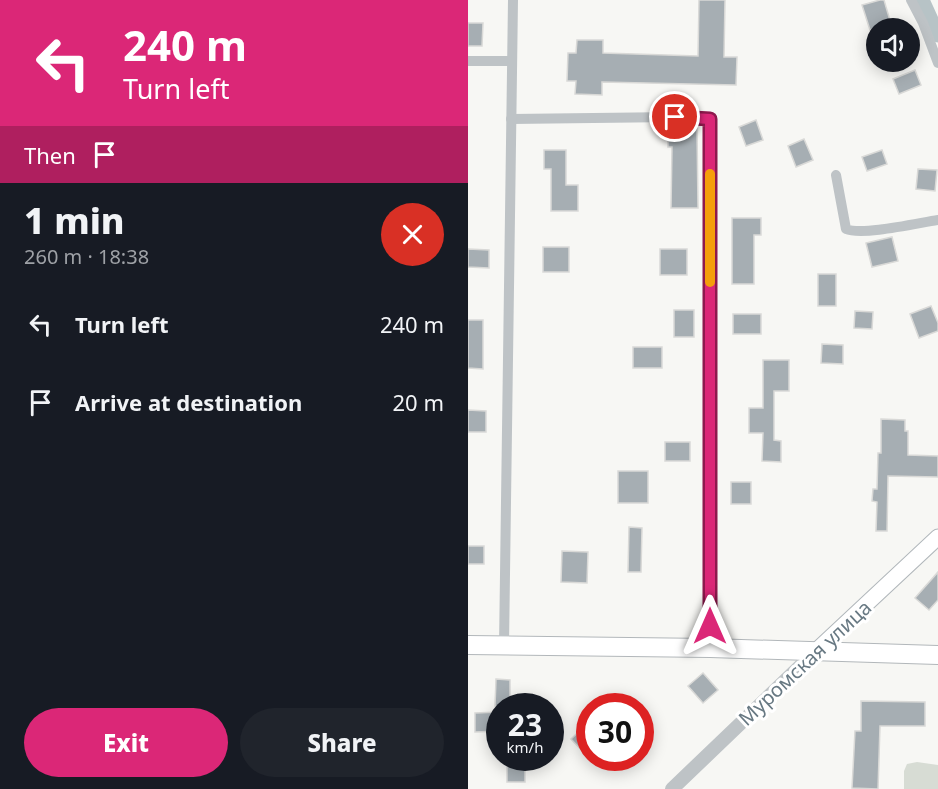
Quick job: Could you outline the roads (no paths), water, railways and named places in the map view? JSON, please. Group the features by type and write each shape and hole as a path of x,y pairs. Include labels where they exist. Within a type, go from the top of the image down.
{"main road":[{"name":"Муромская улица","path":"816,651 938,537"},
{"path":"468,645 710,648 938,655"}],"street":[{"path":"504,646 507,275 513,0"},
{"path":"911,0 923,23 938,63"},
{"path":"468,61 512,61"},
{"path":"511,119 675,117 710,119 710,648"},
{"path":"836,175 846,229 853,232 866,231 938,220"},
{"name":"Муромская улица","path":"672,789 816,651"}],"waterway":[{"path":"922,0 938,35"}]}
